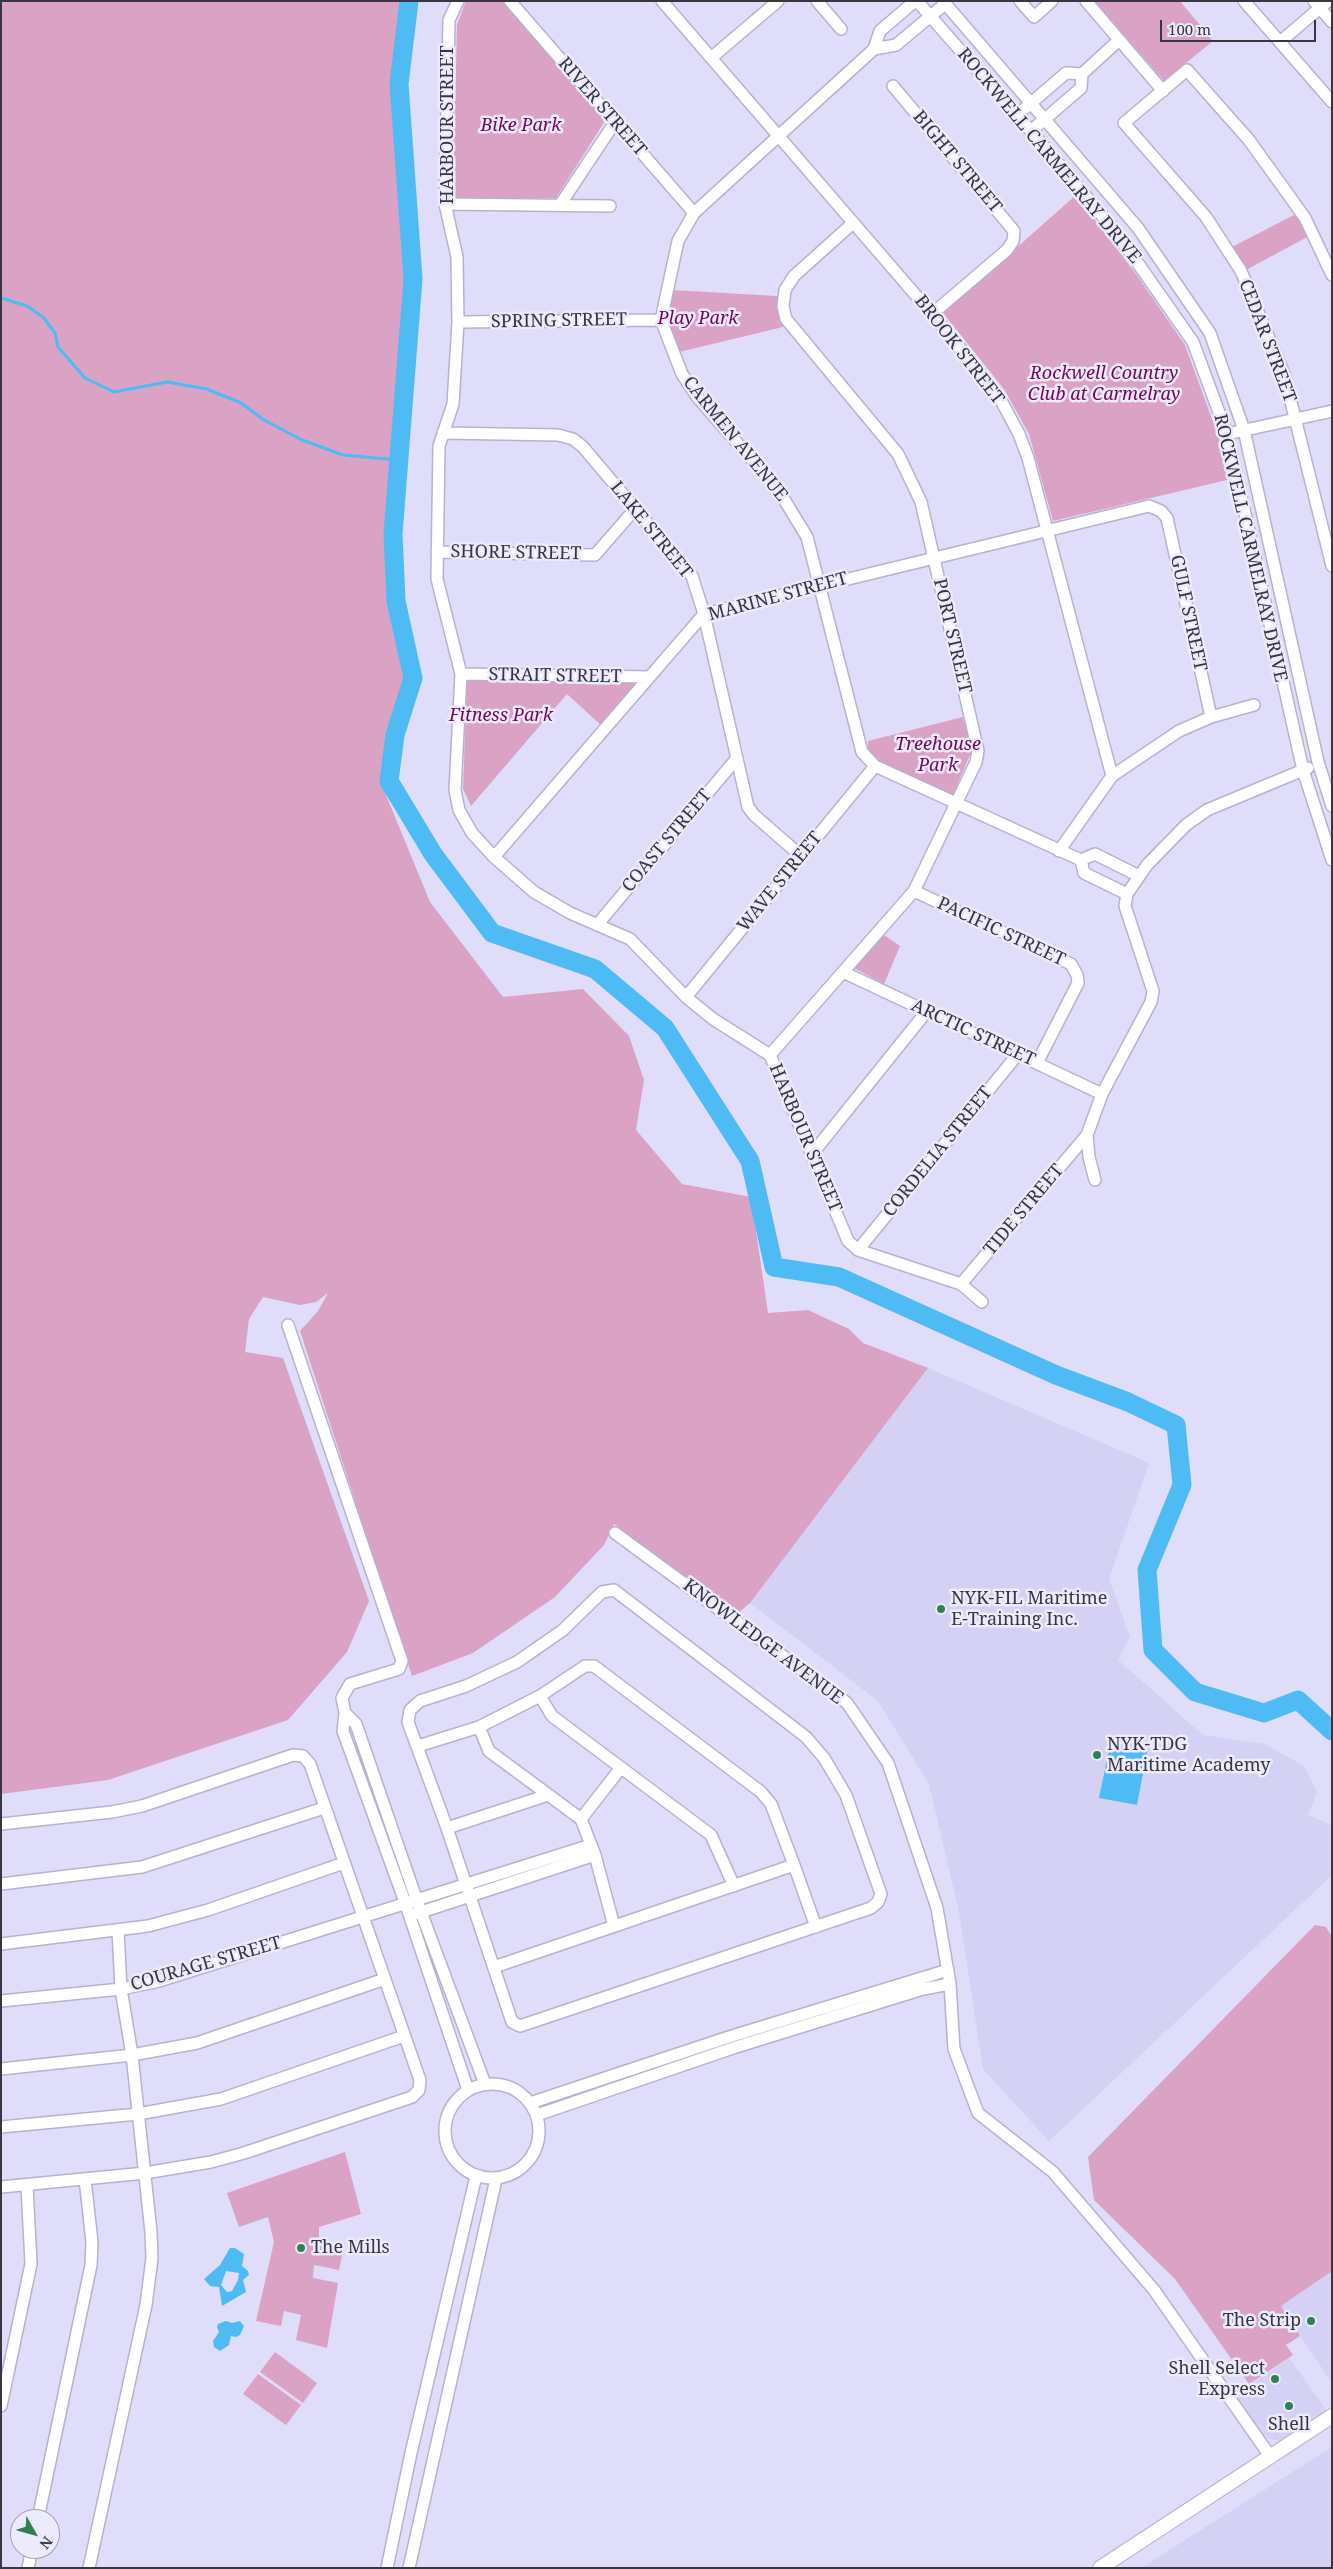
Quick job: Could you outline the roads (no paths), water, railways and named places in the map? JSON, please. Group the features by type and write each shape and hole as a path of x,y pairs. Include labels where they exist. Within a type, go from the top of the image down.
{"street":[{"name":"HARBOUR STREET","path":"458,1 450,20 446,204 457,257 458,322 453,404 439,446 437,579 461,674 455,790 459,810 472,833 494,857 534,892 570,913 630,940 686,996 727,1030 770,1055 848,1241 858,1250"},
{"name":"RIVER STREET","path":"510,1 694,213"},
{"name":"BROOK STREET","path":"662,1 932,314 997,393 1019,434 1047,531 1112,776"},
{"path":"711,58 778,1"},
{"path":"817,1 841,29"},
{"path":"874,49 880,31 916,1"},
{"name":"ROCKWELL CARMELRAY DRIVE","path":"916,1 1031,131 1116,232 1193,342 1226,434 1302,770 1332,860"},
{"path":"1020,1 1034,17 1052,1"},
{"path":"1086,1 1163,91 1188,70 1249,140 1305,218 1332,274"},
{"path":"1244,1 1332,102"},
{"path":"661,320 678,241 694,213 874,49 896,44 944,3"},
{"name":"ROCKWELL CARMELRAY DRIVE","path":"944,3 1046,118 1138,228 1210,333 1244,430 1318,762 1332,806"},
{"path":"1280,42 1321,4 1332,22"},
{"path":"1031,131 1081,88 1082,74 1119,40"},
{"path":"1017,115 1066,73 1082,74"},
{"name":"BIGHT STREET","path":"893,86 1014,231 1013,241 1007,250 932,314"},
{"name":"CEDAR STREET","path":"1163,91 1124,123 1206,218 1241,272 1284,374 1332,566"},
{"path":"560,205 615,122"},
{"path":"446,204 610,206"},
{"name":"PORT STREET","path":"770,1055 914,891 956,804 978,751 921,502 898,454 786,319 784,306 785,290 794,276 853,223"},
{"name":"SPRING STREET","path":"458,322 661,320"},
{"name":"CARMEN AVENUE","path":"661,320 682,374 698,398 779,491 806,537 862,752 875,766 1081,860 1096,854 1139,876"},
{"path":"1226,434 1332,410"},
{"name":"LAKE STREET","path":"443,433 558,435 574,439 583,447 692,576 704,614 748,807 754,815 802,856"},
{"name":"MARINE STREET","path":"494,857 704,614 817,585 1149,506 1161,511"},
{"name":"SHORE STREET","path":"438,552 595,555 635,509"},
{"name":"GULF STREET","path":"1161,511 1167,518 1211,716"},
{"name":"STRAIT STREET","path":"461,674 650,677"},
{"path":"1059,850 1112,776 1158,744 1211,716 1254,705"},
{"name":"COAST STREET","path":"597,925 737,758"},
{"path":"1095,1180 1089,1157 1087,1135 1102,1094 1151,1002 1150,977 1125,906 1127,894 1139,876 1186,824 1207,810 1318,762"},
{"name":"WAVE STREET","path":"686,996 875,766"},
{"name":"CARMEN AVENUE","path":"1081,860 1084,872 1127,894"},
{"name":"PACIFIC STREET","path":"914,891 1071,964 1077,975 1078,983 1038,1063"},
{"name":"ARCTIC STREET","path":"843,972 1102,1094"},
{"path":"812,1154 928,1011"},
{"name":"CORDELIA STREET","path":"858,1250 1018,1054"},
{"name":"TIDE STREET","path":"961,1284 1087,1135"},
{"path":"858,1250 961,1284 982,1302"},
{"path":"288,1324 402,1661 398,1669 350,1684 342,1698 345,1713 343,1731 407,1910 468,2090"},
{"name":"KNOWLEDGE AVENUE","path":"615,1533 847,1703 888,1763 937,1908 950,1984 954,2049 978,2113 1053,2172 1148,2283 1270,2456"},
{"path":"614,1590 624,1595 806,1738 838,1778 846,1795 881,1894 878,1902 871,1908 520,2026 512,2022 447,1828 408,1722 410,1710 420,1701 466,1686 517,1662 563,1630 602,1592 614,1590"},
{"path":"418,1746 479,1727 540,1696 585,1666 594,1666 761,1792 771,1804 816,1927"},
{"path":"540,1696 552,1716 620,1769 711,1835 734,1886"},
{"path":"345,1713 356,1724 419,1907 484,2084"},
{"path":"479,1727 489,1751 581,1820 593,1850 614,1926"},
{"path":"1,1824 112,1812 142,1806 292,1755 303,1756 310,1764 420,2080 419,2090 412,2097 244,2153 211,2162 145,2173 1,2187"},
{"path":"581,1820 620,1769"},
{"path":"447,1828 548,1795"},
{"path":"1,1884 142,1867 324,1808"},
{"path":"419,1907 465,1883 593,1850"},
{"path":"419,1907 469,1896 593,1850"},
{"path":"1,1944 118,1930 170,1921 344,1863"},
{"path":"494,1967 794,1865"},
{"name":"COURAGE STREET","path":"1,2000 121,1989 159,1981 364,1916 419,1907"},
{"path":"89,2568 146,2305 152,2258 132,2055 121,1989 118,1930"},
{"path":"530,2103 732,2036 948,1970"},
{"path":"1,2069 132,2055 197,2043 385,1979"},
{"path":"536,2114 736,2047 923,1989 950,1984"},
{"path":"1,2127 138,2114 221,2099 404,2036"},
{"path":"484,2084 502,2084 518,2091 530,2103 536,2114 540,2132 536,2149 526,2164 512,2174 496,2179 476,2176 460,2168 450,2154 444,2136 446,2118 454,2102 468,2090 484,2084"},
{"path":"388,2568 411,2452 439,2340 476,2176"},
{"path":"40,2509 91,2265 92,2242 85,2179"},
{"path":"409,2568 496,2179"},
{"path":"1,2406 31,2264 28,2185"},
{"path":"448,2300 468,2305"},
{"path":"439,2340 459,2344"},
{"path":"1100,2568 1332,2416"}],"water":[{"path":"1110,1745 1147,1752 1137,1805 1099,1798"},
{"path":"230,2248 235,2248 244,2254 242,2266 248,2271 249,2275 243,2280 246,2292 222,2306 219,2287 210,2286 204,2279 220,2265","holes":["226,2271 239,2273 238,2280 232,2291 227,2292 221,2285"]},
{"path":"226,2321 232,2323 240,2321 244,2326 240,2335 236,2337 231,2336 229,2345 220,2351 214,2347 213,2341 219,2332 218,2324"}],"waterway":[{"path":"409,1 399,84 413,279 393,534 396,601 413,678 395,735 389,781 433,854 492,933 595,969 665,1028 750,1161 774,1267 839,1277 1056,1375 1128,1402 1176,1425 1182,1485 1147,1570 1153,1650 1195,1692 1264,1713 1298,1700 1332,1731"},
{"path":"1,298 27,306 44,318 55,333 58,347 85,378 114,392 167,382 207,389 241,403 264,420 302,440 343,455 398,460"}],"place":[{"name":"NYK-FIL Maritime E-Training Inc.","path":"941,1609"},
{"name":"NYK-TDG Maritime Academy","path":"1097,1755"},
{"name":"The Mills","path":"301,2248"},
{"name":"The Strip","path":"1311,2321"},
{"name":"Shell Select Express","path":"1275,2379"},
{"name":"Shell","path":"1289,2406"}],"park label":[{"name":"Bike Park","path":"521,126"},
{"name":"Play Park","path":"698,319"},
{"name":"Rockwell Country Club at Carmelray","path":"1104,384"},
{"name":"Fitness Park","path":"501,716"},
{"name":"Treehouse Park","path":"938,755"}]}
